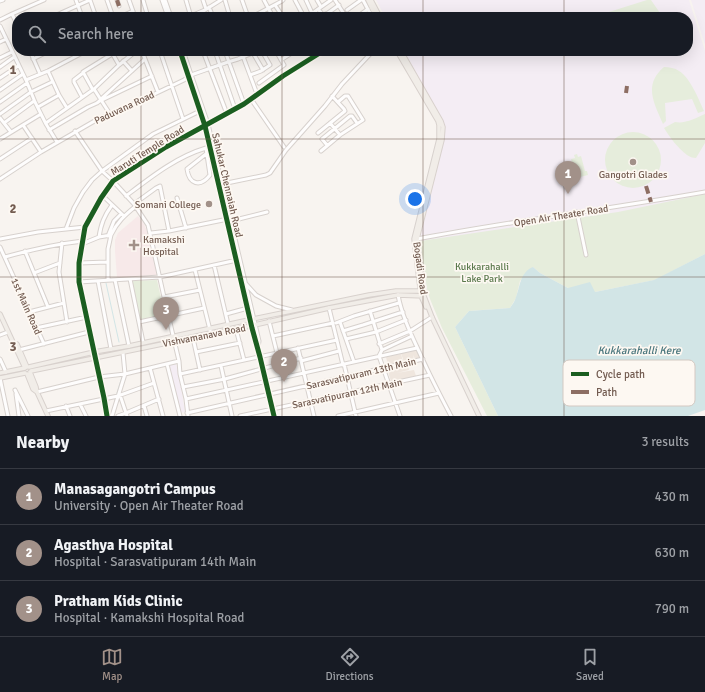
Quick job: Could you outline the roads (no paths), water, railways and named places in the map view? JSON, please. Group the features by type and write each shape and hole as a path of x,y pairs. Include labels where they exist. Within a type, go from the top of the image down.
{"main road":[{"path":"368,0 374,12"},
{"path":"371,0 375,12"},
{"path":"400,56 414,76 439,125 439,139 414,239 423,291"},
{"name":"Bogadi Road","path":"404,56 443,127 442,140 417,239 423,296 479,416"},
{"name":"Vishvamanava Road","path":"0,378 94,352 129,346 294,310 396,291 423,291"},
{"name":"Vishvamanava Road","path":"0,373 27,370 95,358 329,308 398,295 423,296"},
{"path":"0,309 27,370"},
{"path":"0,314 36,387 48,416"}],"street":[{"path":"17,12 44,0"},
{"path":"76,0 80,12"},
{"path":"64,12 90,0 94,12"},
{"path":"107,0 112,12"},
{"path":"117,0 119,6"},
{"path":"129,0 133,11"},
{"path":"143,0 147,12"},
{"path":"163,0 167,12"},
{"path":"186,0 190,12"},
{"path":"203,0 210,12"},
{"path":"201,12 221,0"},
{"path":"225,0 229,12"},
{"path":"242,0 246,12"},
{"path":"264,0 271,12"},
{"path":"261,12 282,2 283,0"},
{"path":"295,0 301,12"},
{"path":"306,0 312,12"},
{"path":"317,0 321,6"},
{"path":"314,12 331,0"},
{"path":"335,0 343,12"},
{"path":"347,10 362,0 371,12"},
{"path":"275,4 280,12"},
{"path":"330,12 339,6"},
{"path":"364,12 368,9"},
{"path":"0,20 12,14"},
{"path":"0,26 12,52 0,58"},
{"path":"0,42 6,39"},
{"path":"38,56 33,58 40,74"},
{"path":"0,102 26,82 76,56"},
{"path":"82,97 74,82 75,79 106,56"},
{"path":"114,56 119,65"},
{"path":"46,123 93,90 130,56"},
{"path":"162,56 183,119"},
{"name":"Sahukar Chennaiah Road","path":"183,56 207,125 222,184 248,308 252,319"},
{"path":"205,56 227,114"},
{"path":"217,56 235,109"},
{"path":"226,56 244,104"},
{"path":"243,56 257,94"},
{"name":"Paduvana Road","path":"0,179 57,142 98,119 172,86 190,76 243,56"},
{"path":"254,56 266,78"},
{"path":"265,56 275,72"},
{"path":"259,83 284,65 279,56"},
{"path":"281,60 286,56"},
{"name":"Maruti Temple Road","path":"107,416 79,282 79,263 82,242 90,218 113,181 166,147 244,104 283,76 315,56"},
{"path":"222,184 270,173 286,150 342,84 368,56"},
{"path":"0,67 14,57 34,101 57,142"},
{"path":"49,130 97,103 145,58 158,92"},
{"path":"123,61 132,71"},
{"path":"250,75 270,65"},
{"path":"0,78 18,66"},
{"path":"279,69 283,76"},
{"path":"48,71 52,82 67,108"},
{"path":"0,90 23,74"},
{"path":"83,74 93,90 102,99 110,114"},
{"path":"102,99 152,76"},
{"name":"Sahukar Chennaiah Road","path":"190,76 200,111 207,125 210,146 245,282 253,325 259,341 258,347 274,416"},
{"path":"0,114 31,92 52,82"},
{"path":"38,107 59,95"},
{"path":"318,133 344,111 344,109 332,96"},
{"path":"321,151 340,135 363,119 348,96 345,96 338,102"},
{"path":"251,99 284,147"},
{"path":"4,123 34,101"},
{"path":"66,229 74,208 83,192 92,180 102,171 153,134 200,111"},
{"path":"0,139 41,114"},
{"path":"327,145 322,139 335,128 352,116 357,123"},
{"path":"0,118 11,132"},
{"path":"330,123 340,135"},
{"path":"23,125 41,152"},
{"path":"75,132 102,171 135,205 148,225 151,233 168,317 174,336 188,414"},
{"path":"0,159 32,138"},
{"path":"126,196 168,166 210,146"},
{"path":"206,148 210,175 204,181 196,183 188,175 187,169 206,154"},
{"path":"108,280 108,249 114,221 160,186 169,231"},
{"name":"Open Air Theater Road","path":"417,239 705,192"},
{"path":"103,196 123,215"},
{"path":"177,198 186,228"},
{"path":"99,238 103,219 112,205"},
{"path":"151,233 186,228 267,212"},
{"path":"578,212 586,255"},
{"path":"0,239 38,232 86,227"},
{"path":"5,257 62,243 82,242 110,235"},
{"path":"62,243 59,272 67,322"},
{"name":"1st Main Road","path":"0,247 44,344"},
{"path":"25,251 48,307"},
{"path":"79,282 160,277 237,260"},
{"path":"79,263 108,262"},
{"path":"34,273 60,263"},
{"path":"214,265 228,324"},
{"path":"195,270 211,334"},
{"path":"130,279 143,342"},
{"path":"115,280 129,346"},
{"path":"98,281 111,349"},
{"path":"245,282 256,295 276,306 294,310"},
{"path":"164,297 200,290"},
{"path":"398,295 399,302 417,348 451,416"},
{"path":"273,336 336,323 399,302"},
{"path":"29,312 64,303"},
{"path":"139,322 168,317 204,308"},
{"path":"226,314 248,308"},
{"path":"329,308 336,323 343,331 354,362"},
{"path":"370,311 372,322 382,350"},
{"path":"343,331 403,312"},
{"path":"36,328 87,317"},
{"path":"379,344 410,331 432,318"},
{"path":"346,339 376,332 406,320"},
{"path":"269,321 277,353"},
{"path":"336,323 339,351 356,414"},
{"path":"236,329 244,360"},
{"path":"0,335 8,332"},
{"path":"19,350 89,332"},
{"path":"400,416 379,356 382,350 412,336"},
{"path":"193,338 200,370"},
{"path":"180,374 337,340"},
{"path":"196,352 240,343"},
{"path":"298,348 314,416"},
{"path":"186,399 417,348"},
{"path":"183,387 224,379 263,368 339,351"},
{"path":"112,416 125,374 123,352"},
{"path":"0,359 6,372"},
{"name":"Sarasvatipuram 13th Main","path":"188,414 423,359"},
{"path":"37,392 179,361"},
{"path":"167,364 180,416"},
{"path":"222,366 232,416"},
{"path":"150,368 163,416"},
{"name":"Sarasvatipuram 12th Main","path":"240,416 430,375"},
{"path":"0,378 8,416"},
{"path":"46,411 119,395 154,382"},
{"path":"19,416 15,390 28,416"},
{"path":"338,416 356,414 439,393"},
{"path":"119,395 127,415"},
{"path":"118,416 127,415 159,400"},
{"path":"80,404 86,416"},
{"path":"0,407 6,406"},
{"path":"66,406 70,416"},
{"path":"144,406 147,416"}],"water":[{"name":"Kukkarahalli Kere","path":"705,254 705,410 688,416 498,416 455,327 469,311 510,308 516,298 525,272 533,267 540,273 568,288 590,282 595,292 654,280"}],"waterway":[{"path":"106,283 119,342"},
{"path":"117,393 122,377"},
{"path":"112,412 116,397"}],"place":[{"name":"Gangotri Glades","path":"633,162"},
{"name":"Manasagangotri Campus","path":"568,194"},
{"name":"Somani College","path":"209,204"},
{"name":"Kamakshi Hospital","path":"134,245"},
{"name":"Pratham Kids Clinic","path":"166,330"},
{"name":"Agasthya Hospital","path":"284,382"}],"park label":[{"name":"Kukkarahalli Lake Park","path":"482,272"}]}
